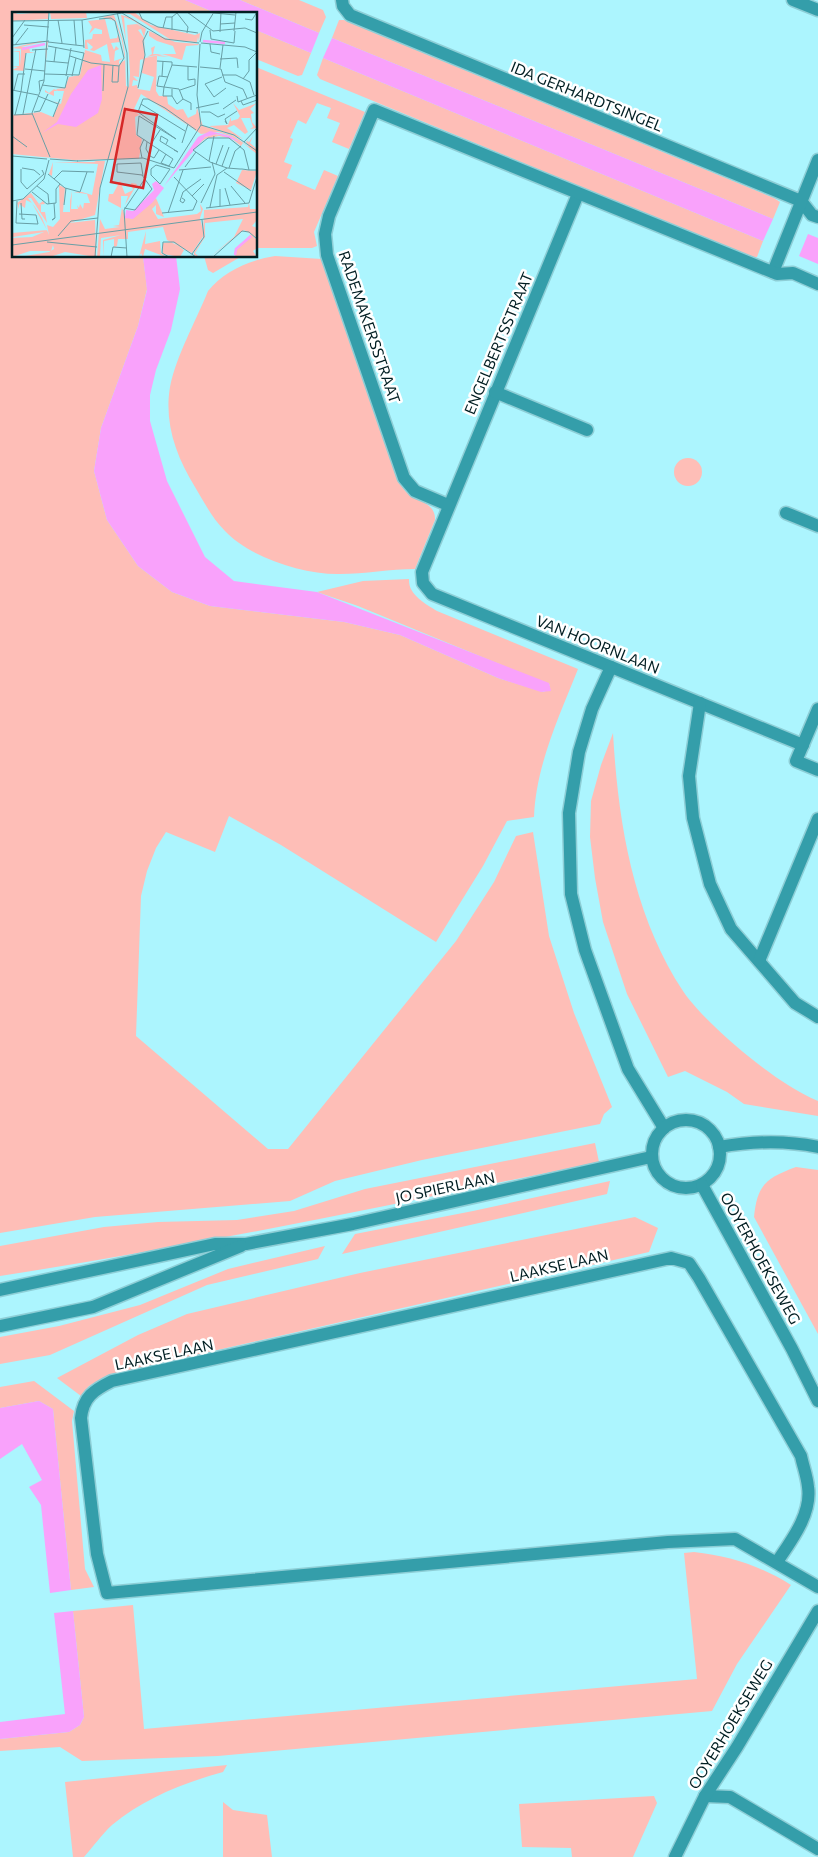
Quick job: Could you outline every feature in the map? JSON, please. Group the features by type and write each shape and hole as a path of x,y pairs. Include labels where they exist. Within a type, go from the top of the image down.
{"street":[{"path":"793,0 818,10"},
{"name":"IDA GERHARDTSINGEL","path":"342,3 350,15 801,202 812,215 818,217"},
{"name":"RADEMAKERSSTRAAT","path":"448,505 415,491 404,478 327,255 325,234 330,216 374,110 578,194"},
{"path":"773,272 818,160"},
{"path":"578,194 773,272 793,273 818,284"},
{"name":"ENGELBERTSSTRAAT","path":"448,505 578,194"},
{"path":"495,392 587,430"},
{"name":"VAN HOORNLAAN","path":"448,505 422,572 423,583 432,594 803,745"},
{"path":"786,513 818,526"},
{"path":"611,667 592,709 579,752 569,813 571,894 585,950 628,1069 664,1128"},
{"path":"700,703 689,776 693,818 710,884 731,929 795,1003 818,1017"},
{"path":"818,709 796,761 818,770"},
{"path":"759,961 818,820"},
{"path":"690,1120 703,1125 714,1134 719,1147 720,1158 717,1168 702,1185 689,1189 676,1187 664,1181 655,1170 651,1157 652,1146 664,1128 676,1121 690,1120"},
{"path":"719,1147 752,1141 797,1142 818,1147"},
{"name":"JO SPIERLAAN","path":"0,1290 215,1244 246,1244 353,1224 651,1157"},
{"name":"OOYERHOEKSEWEG","path":"702,1185 792,1349 818,1401"},
{"name":"JO SPIERLAAN","path":"0,1326 93,1308 246,1244"},
{"name":"LAAKSE LAAN","path":"777,1562 795,1534 805,1513 809,1489 800,1456 699,1278 689,1263 671,1258 112,1381 96,1389 82,1404 81,1418 97,1554 108,1593 668,1542 735,1539 818,1587"},
{"name":"OOYERHOEKSEWEG","path":"675,1857 705,1796 818,1611"},
{"path":"705,1796 730,1797 818,1849"}],"shaded area":[{"path":"0,0 185,0 213,12 12,12 12,258 143,258 147,289 138,326 101,428 94,471 107,520 138,566 172,592 210,606 344,622 400,635 498,678 544,692 550,685 358,606 317,592 363,581 409,579 411,590 423,602 437,611 578,669 556,723 544,760 539,779 534,817 507,821 483,866 436,942 281,845 229,816 215,852 166,832 156,848 147,871 141,896 136,1036 268,1149 288,1149 456,941 494,882 516,836 533,832 549,936 574,1013 612,1107 604,1114 600,1124 422,1160 335,1181 290,1201 95,1217 0,1233"},
{"path":"185,0 240,0 319,33 311,53 258,31 258,12 213,12"},
{"path":"240,0 299,0 323,10 326,17 319,33"},
{"path":"339,20 344,20 774,198 780,202 773,219 332,38"},
{"path":"258,31 311,53 302,75 298,76 258,60"},
{"path":"332,38 773,219 763,241 323,58"},
{"path":"323,58 763,241 757,257 751,257 320,79 317,75"},
{"path":"258,68 365,112 349,149 332,142 340,123 327,118 331,108 317,103 306,124 298,120 290,138 293,139 284,162 292,165 287,178 315,190 324,170 338,176 314,232 317,246 312,248 258,248"},
{"path":"808,234 818,238 818,264 799,256"},
{"path":"275,256 322,259 403,488 407,493 428,505 434,513 435,520 415,569 326,574 294,568 262,556 235,540 220,526 182,463 173,439 169,413 170,387 181,351 208,291 214,284 238,268 256,260"},
{"path":"143,258 176,258 180,289 171,330 156,370 150,395 150,421 167,481 205,557 234,581 317,592 549,683 551,691 541,692 498,678 400,635 344,622 210,606 172,592 138,566 107,520 94,471 101,428 138,326 147,290"},
{"path":"205,258 239,258 213,273 208,270"},
{"path":"688,458 698,462 702,472 698,482 688,486 678,482 674,472 678,462"},
{"path":"613,733 619,800 631,867 640,899 666,962 683,991 704,1017 764,1069 818,1101 818,1116 744,1104 727,1092 685,1071 668,1077 627,994 603,922 595,878 590,837 591,801 601,765"},
{"path":"595,1143 599,1162 225,1237 0,1276 0,1246 104,1227 158,1222 237,1220 294,1211 365,1189"},
{"path":"796,1167 818,1170 818,1334 754,1217 758,1197 765,1184 777,1175"},
{"path":"610,1181 607,1194 342,1254 355,1234"},
{"path":"635,1217 658,1228 649,1252 108,1375 89,1386 81,1396 57,1378 138,1335 187,1314 360,1273"},
{"path":"325,1246 318,1259 207,1285 50,1355 0,1364 0,1337 59,1326 140,1305 228,1269"},
{"path":"34,1381 74,1411 72,1421 85,1569 94,1587 71,1590 53,1409 39,1401 0,1408 0,1387"},
{"path":"39,1401 53,1409 71,1590 50,1593 41,1505 29,1487 42,1480 22,1444 0,1459 0,1408"},
{"path":"694,1552 720,1556 757,1567 791,1585 737,1664 712,1711 218,1756 82,1761 60,1747 0,1751 0,1739 69,1732 80,1725 84,1717 73,1611 133,1605 144,1729 697,1679 684,1553"},
{"path":"73,1611 84,1717 80,1725 69,1732 0,1739 0,1722 65,1714 54,1613"},
{"path":"227,1765 223,1772 178,1787 137,1807 112,1825 84,1857 73,1857 65,1782"},
{"path":"654,1796 657,1803 633,1857 572,1857 571,1848 522,1847 519,1804"},
{"path":"223,1802 233,1810 267,1815 272,1857 223,1857"}]}
